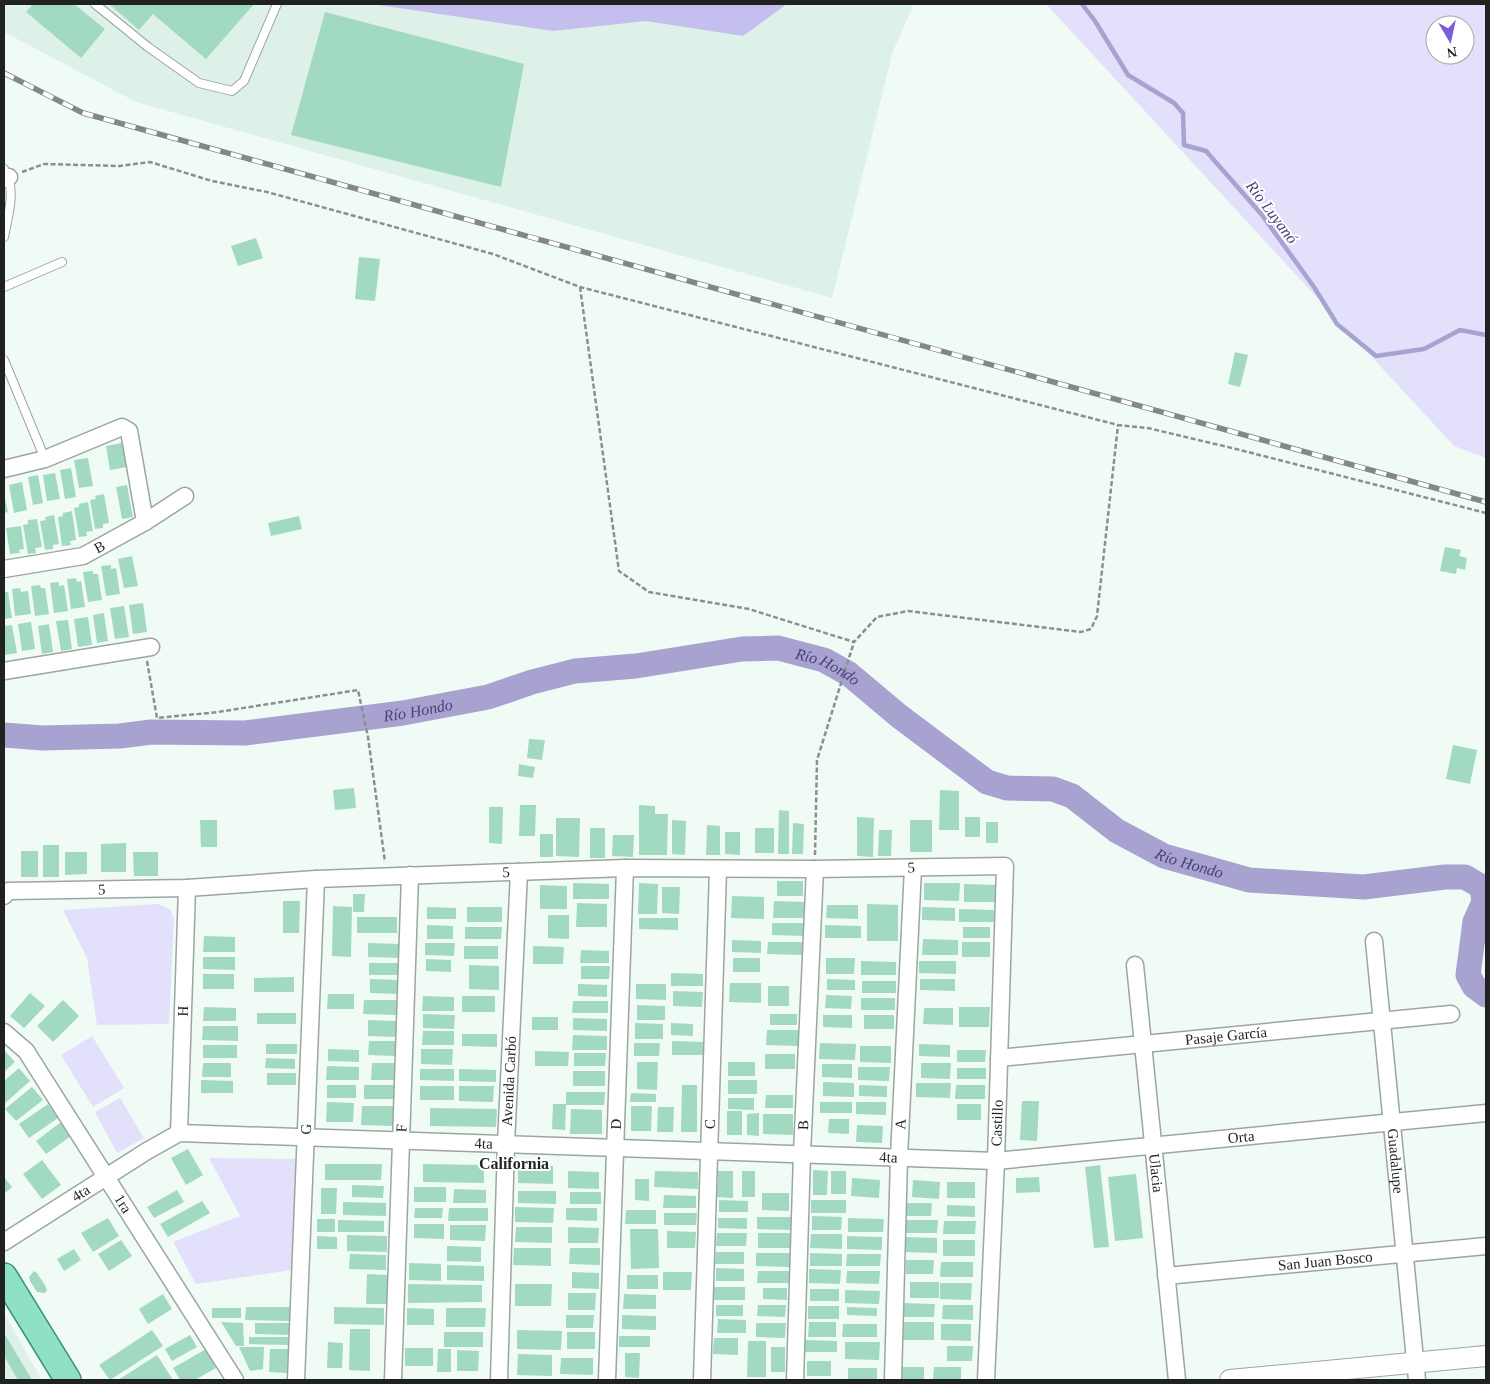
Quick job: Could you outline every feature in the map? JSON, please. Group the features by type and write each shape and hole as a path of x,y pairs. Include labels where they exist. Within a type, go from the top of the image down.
{"main road":[{"path":"4,1276 68,1380"}],"street":[{"path":"4,469 45,459 122,426 126,428 145,522"},
{"name":"B","path":"4,569 82,556 145,522 185,496"},
{"path":"4,671 148,647"},
{"name":"5","path":"6,894 186,888 410,875 625,868 815,869 1005,866"},
{"name":"Castillo","path":"986,1380 1000,1058 1005,866"},
{"name":"D","path":"607,1380 625,868"},
{"name":"A","path":"893,1380 899,1157 913,868"},
{"name":"C","path":"702,1380 718,869"},
{"name":"B","path":"795,1380 802,1154 815,869"},
{"name":"Avenida Carbó","path":"499,1380 506,1144 520,872"},
{"name":"F","path":"393,1380 410,875"},
{"name":"G","path":"296,1380 316,879"},
{"name":"H","path":"179,1133 186,888"},
{"name":"Guadalupe","path":"1374,941 1390,1122 1416,1372"},
{"name":"Ulacia","path":"1136,965 1142,1045 1177,1380"},
{"name":"Pasaje García","path":"1000,1058 1451,1014"},
{"name":"1ra","path":"4,1032 26,1051 235,1380"},
{"name":"Orta","path":"996,1161 1152,1144 1486,1113"},
{"name":"4ta","path":"4,1242 146,1150 179,1133 996,1161"},
{"name":"San Juan Bosco","path":"1166,1276 1486,1246"},
{"path":"1230,1380 1416,1372 1486,1356"}],"lane":[{"path":"95,4 148,47 199,83 217,89 232,91 244,81 277,4"},
{"path":"4,237 10,209 5,175"},
{"path":"4,287 62,262"},
{"path":"4,360 45,459"}],"path":[{"path":"5,175 44,164 120,166 150,162 212,181 267,192 493,254 580,287 1118,425 1148,428 1197,439 1486,513"},
{"path":"580,287 619,571 649,592 749,609 854,642"},
{"path":"815,869 817,760 854,642 876,617 908,611 1081,632 1091,629 1097,616 1118,425"},
{"path":"148,647 157,718 218,712 358,690 368,737 387,876"}],"shaded area":[{"path":"4,4 914,4 893,51 832,298 136,102 4,32"},
{"path":"372,4 787,4 743,36 646,21 553,31"},
{"path":"1046,4 1486,4 1486,458 1454,446"},
{"path":"158,904 170,909 174,919 169,1024 97,1025 87,958 63,910"},
{"path":"92,1036 124,1088 93,1107 61,1055"},
{"path":"120,1098 144,1138 117,1153 95,1112"},
{"path":"209,1158 299,1159 292,1270 196,1284 173,1242 240,1216"},
{"path":"4,1313 42,1380 4,1380"}],"building":[{"path":"33,4 74,4 105,29 81,58 26,12"},
{"path":"109,4 254,4 206,59 153,14 139,30"},
{"path":"325,12 524,64 501,187 291,135"},
{"path":"256,238 263,258 238,266 231,246"},
{"path":"359,257 380,259 375,301 355,299"},
{"path":"1235,352 1248,355 1240,387 1228,384"},
{"path":"122,443 127,467 110,470 106,446"},
{"path":"88,458 93,486 79,488 74,460"},
{"path":"71,468 76,497 65,499 60,470"},
{"path":"55,473 60,499 47,501 43,475"},
{"path":"38,475 43,503 33,505 28,477"},
{"path":"22,482 27,510 14,513 9,485"},
{"path":"127,485 133,517 122,519 116,487"},
{"path":"4,494 8,512 4,513"},
{"path":"104,494 109,523 103,524 103,528 95,529 90,500 96,499 95,496"},
{"path":"88,502 93,531 86,532 87,536 79,537 74,508 79,507 79,504"},
{"path":"72,511 76,540 70,541 71,545 62,546 58,517 63,516 63,513"},
{"path":"54,515 59,544 53,545 53,549 45,550 40,521 46,520 45,517"},
{"path":"299,516 302,529 271,536 268,523"},
{"path":"37,519 42,547 35,548 36,553 28,554 23,525 28,524 28,520"},
{"path":"21,526 24,549 19,550 20,553 10,554 6,528"},
{"path":"1445,547 1461,550 1459,556 1467,558 1465,570 1457,568 1456,574 1440,571"},
{"path":"132,556 138,586 124,588 118,559"},
{"path":"111,565 111,569 116,568 120,594 106,596 101,566"},
{"path":"93,571 93,574 98,574 102,600 88,602 83,572"},
{"path":"76,578 77,582 81,581 85,607 71,609 67,579"},
{"path":"59,582 59,586 64,585 68,611 54,613 50,583"},
{"path":"40,585 41,588 45,588 49,614 35,616 31,586"},
{"path":"20,588 21,592 28,591 31,614 15,616 12,589"},
{"path":"4,592 8,592 12,618 4,619"},
{"path":"143,603 147,632 133,634 129,605"},
{"path":"124,606 129,637 115,639 110,608"},
{"path":"104,613 108,641 97,643 93,615"},
{"path":"88,617 92,645 78,647 74,619"},
{"path":"68,620 72,649 61,651 56,621"},
{"path":"31,622 35,649 22,651 18,624"},
{"path":"49,624 53,652 42,654 38,626"},
{"path":"12,625 17,653 4,655 4,626"},
{"path":"529,739 545,740 542,760 527,758"},
{"path":"1453,745 1477,750 1470,784 1446,779"},
{"path":"519,764 535,767 533,778 518,776"},
{"path":"354,788 356,808 335,810 333,790"},
{"path":"940,790 959,791 959,830 939,830"},
{"path":"520,805 536,805 535,836 519,836"},
{"path":"639,805 655,806 655,814 668,814 667,855 639,855"},
{"path":"489,807 503,807 502,844 489,843"},
{"path":"779,810 789,811 789,854 778,854"},
{"path":"857,817 874,818 873,857 857,856"},
{"path":"965,817 980,817 980,837 965,837"},
{"path":"556,818 580,818 579,857 556,856"},
{"path":"200,820 217,820 217,847 201,847"},
{"path":"672,820 686,821 685,855 672,854"},
{"path":"910,820 932,820 932,852 910,852"},
{"path":"986,822 998,822 998,843 986,843"},
{"path":"793,823 804,824 803,854 792,854"},
{"path":"707,825 720,826 720,855 706,855"},
{"path":"590,828 605,828 605,858 590,858"},
{"path":"755,828 774,828 774,853 755,853"},
{"path":"879,830 892,830 891,856 878,856"},
{"path":"725,832 740,832 740,855 725,854"},
{"path":"540,834 553,834 553,857 540,857"},
{"path":"613,835 634,835 633,857 612,856"},
{"path":"126,843 126,872 101,872 101,844"},
{"path":"43,845 59,845 59,877 43,877"},
{"path":"21,851 38,851 38,877 21,877"},
{"path":"65,852 87,852 87,874 65,875"},
{"path":"133,852 158,852 158,876 134,876"},
{"path":"777,881 803,881 803,896 777,896"},
{"path":"573,883 609,884 609,899 573,899"},
{"path":"639,883 658,884 657,914 638,914"},
{"path":"924,883 960,883 959,901 924,900"},
{"path":"964,884 997,885 997,902 964,902"},
{"path":"540,885 567,886 567,909 540,909"},
{"path":"662,887 680,887 679,914 662,913"},
{"path":"353,894 365,894 364,912 353,912"},
{"path":"732,896 764,897 764,919 731,918"},
{"path":"283,901 300,901 299,933 283,933"},
{"path":"774,901 805,902 804,918 773,918"},
{"path":"577,903 607,904 607,927 576,927"},
{"path":"867,904 898,905 898,941 867,941"},
{"path":"827,905 858,905 858,919 826,918"},
{"path":"333,906 352,907 351,957 332,956"},
{"path":"427,907 456,908 456,919 427,919"},
{"path":"467,907 502,907 502,922 467,922"},
{"path":"922,907 955,908 955,921 922,920"},
{"path":"959,909 994,910 994,922 959,922"},
{"path":"548,915 569,915 569,939 548,938"},
{"path":"357,917 397,917 397,933 357,933"},
{"path":"639,918 678,918 678,930 639,929"},
{"path":"772,923 803,923 803,936 772,935"},
{"path":"427,925 453,926 453,939 427,939"},
{"path":"825,925 861,926 861,938 825,938"},
{"path":"465,927 502,927 501,939 465,939"},
{"path":"963,927 990,927 990,938 963,938"},
{"path":"204,936 235,937 235,952 203,952"},
{"path":"923,939 958,940 958,955 922,955"},
{"path":"732,940 761,941 761,953 732,952"},
{"path":"768,942 802,942 802,955 767,954"},
{"path":"962,942 990,942 990,957 962,957"},
{"path":"368,943 400,944 400,958 368,957"},
{"path":"425,943 455,943 454,956 425,955"},
{"path":"464,946 498,946 498,959 464,959"},
{"path":"533,946 564,947 563,964 533,964"},
{"path":"581,950 609,951 609,963 580,963"},
{"path":"203,957 235,957 235,970 203,969"},
{"path":"733,958 760,958 760,972 733,972"},
{"path":"826,958 855,958 854,974 826,974"},
{"path":"426,959 451,960 451,972 426,971"},
{"path":"861,961 896,962 896,975 861,975"},
{"path":"919,961 956,961 956,974 919,973"},
{"path":"369,963 399,963 399,975 369,975"},
{"path":"469,965 499,966 499,990 469,989"},
{"path":"581,966 610,966 609,979 581,979"},
{"path":"671,973 703,974 703,986 671,986"},
{"path":"203,974 234,974 234,989 203,989"},
{"path":"294,977 294,992 254,992 254,978"},
{"path":"370,979 399,980 399,994 370,993"},
{"path":"827,979 855,980 855,990 827,990"},
{"path":"920,979 955,979 955,991 920,990"},
{"path":"862,981 896,981 896,993 862,993"},
{"path":"730,983 761,983 761,1003 729,1002"},
{"path":"578,984 607,985 607,997 578,996"},
{"path":"636,984 666,984 666,1000 636,999"},
{"path":"768,986 789,986 789,1006 768,1006"},
{"path":"673,991 703,992 702,1007 673,1006"},
{"path":"30,993 45,1006 24,1028 10,1016"},
{"path":"328,994 354,994 354,1009 327,1009"},
{"path":"826,995 852,996 851,1009 825,1008"},
{"path":"423,996 454,997 454,1011 422,1011"},
{"path":"462,996 495,996 495,1012 462,1012"},
{"path":"861,998 895,998 895,1010 861,1010"},
{"path":"63,1000 79,1016 53,1042 37,1026"},
{"path":"364,1000 399,1000 398,1015 363,1014"},
{"path":"573,1001 608,1001 608,1013 572,1013"},
{"path":"637,1005 665,1006 665,1020 637,1020"},
{"path":"204,1007 236,1008 236,1021 203,1021"},
{"path":"959,1007 990,1007 989,1027 959,1027"},
{"path":"924,1008 953,1008 953,1025 923,1024"},
{"path":"257,1013 296,1013 296,1024 257,1024"},
{"path":"423,1014 455,1015 454,1029 423,1028"},
{"path":"770,1014 797,1014 797,1025 770,1025"},
{"path":"823,1015 852,1015 852,1028 823,1027"},
{"path":"864,1015 894,1015 894,1029 864,1029"},
{"path":"532,1017 558,1017 558,1030 532,1030"},
{"path":"573,1018 607,1019 607,1031 573,1030"},
{"path":"368,1020 396,1021 396,1037 368,1036"},
{"path":"635,1023 663,1024 663,1039 635,1039"},
{"path":"671,1023 693,1024 693,1036 671,1035"},
{"path":"203,1026 238,1026 238,1041 202,1040"},
{"path":"767,1030 798,1030 798,1046 766,1045"},
{"path":"423,1031 454,1031 454,1045 422,1045"},
{"path":"462,1034 497,1034 497,1047 462,1046"},
{"path":"573,1035 607,1036 607,1050 572,1050"},
{"path":"369,1041 395,1041 395,1056 368,1055"},
{"path":"672,1041 706,1042 706,1055 672,1055"},
{"path":"634,1043 660,1043 659,1056 634,1056"},
{"path":"820,1043 856,1044 855,1060 819,1059"},
{"path":"266,1044 297,1044 297,1054 266,1054"},
{"path":"919,1044 950,1045 950,1057 919,1056"},
{"path":"203,1045 237,1045 237,1058 203,1058"},
{"path":"860,1046 891,1046 891,1063 860,1062"},
{"path":"328,1049 359,1050 359,1062 328,1061"},
{"path":"421,1049 453,1049 452,1065 421,1064"},
{"path":"4,1050 15,1062 4,1072"},
{"path":"957,1050 986,1050 985,1062 957,1062"},
{"path":"535,1051 569,1052 568,1066 535,1066"},
{"path":"574,1053 606,1053 605,1066 574,1066"},
{"path":"765,1054 795,1054 795,1069 765,1069"},
{"path":"266,1058 295,1059 295,1069 265,1068"},
{"path":"637,1062 658,1062 657,1090 637,1089"},
{"path":"728,1062 755,1062 755,1076 728,1076"},
{"path":"203,1063 231,1063 231,1077 202,1077"},
{"path":"372,1063 397,1063 397,1080 371,1080"},
{"path":"921,1063 951,1063 950,1079 921,1078"},
{"path":"822,1064 852,1064 852,1078 822,1077"},
{"path":"327,1066 359,1067 359,1080 326,1080"},
{"path":"858,1067 890,1067 889,1081 858,1080"},
{"path":"19,1068 30,1081 4,1104 4,1081"},
{"path":"957,1068 986,1068 986,1079 957,1079"},
{"path":"420,1069 454,1069 454,1081 420,1080"},
{"path":"459,1069 496,1070 496,1082 459,1081"},
{"path":"573,1071 605,1071 605,1086 573,1086"},
{"path":"267,1073 296,1073 296,1085 267,1085"},
{"path":"201,1080 233,1081 233,1093 201,1093"},
{"path":"728,1080 757,1080 757,1094 728,1094"},
{"path":"823,1082 854,1083 854,1097 823,1096"},
{"path":"916,1083 951,1083 950,1098 916,1097"},
{"path":"327,1085 356,1085 356,1098 327,1098"},
{"path":"364,1085 396,1085 395,1099 364,1099"},
{"path":"682,1085 697,1085 697,1132 681,1132"},
{"path":"859,1085 887,1086 887,1097 859,1096"},
{"path":"956,1085 985,1085 985,1099 955,1099"},
{"path":"420,1086 454,1086 454,1100 420,1100"},
{"path":"459,1086 494,1086 493,1102 459,1101"},
{"path":"32,1087 43,1100 16,1121 5,1109"},
{"path":"566,1092 605,1092 604,1105 566,1105"},
{"path":"631,1093 656,1094 656,1102 630,1102"},
{"path":"766,1095 793,1095 793,1108 765,1108"},
{"path":"728,1098 754,1098 754,1110 728,1109"},
{"path":"1022,1101 1039,1101 1037,1141 1020,1140"},
{"path":"327,1102 354,1103 353,1122 326,1122"},
{"path":"820,1102 852,1102 852,1113 820,1113"},
{"path":"856,1102 886,1102 886,1115 856,1114"},
{"path":"48,1104 58,1118 29,1138 19,1124"},
{"path":"553,1104 566,1104 565,1130 552,1129"},
{"path":"957,1104 981,1104 981,1120 957,1120"},
{"path":"362,1106 393,1106 393,1126 361,1125"},
{"path":"631,1106 652,1106 651,1131 631,1131"},
{"path":"658,1107 674,1107 673,1132 657,1132"},
{"path":"430,1108 497,1109 496,1127 430,1126"},
{"path":"571,1109 602,1110 602,1134 570,1134"},
{"path":"727,1111 742,1111 742,1135 727,1135"},
{"path":"759,1113 759,1136 747,1135 747,1114"},
{"path":"763,1114 793,1114 793,1135 763,1134"},
{"path":"829,1119 849,1119 849,1134 828,1133"},
{"path":"61,1122 71,1136 46,1154 36,1141"},
{"path":"857,1125 883,1126 882,1143 856,1142"},
{"path":"188,1149 203,1175 186,1185 171,1158"},
{"path":"42,1160 61,1185 42,1199 23,1174"},
{"path":"325,1164 382,1164 381,1180 325,1180"},
{"path":"423,1164 484,1165 484,1183 423,1182"},
{"path":"1100,1165 1109,1247 1094,1248 1085,1167"},
{"path":"518,1166 553,1166 553,1184 518,1183"},
{"path":"813,1170 828,1171 827,1195 813,1195"},
{"path":"568,1171 599,1172 599,1189 568,1188"},
{"path":"655,1171 698,1172 698,1189 654,1187"},
{"path":"718,1171 733,1171 733,1198 717,1197"},
{"path":"742,1171 755,1171 755,1197 742,1197"},
{"path":"831,1171 846,1171 846,1194 831,1194"},
{"path":"1136,1174 1143,1238 1115,1241 1108,1177"},
{"path":"4,1177 12,1187 4,1194"},
{"path":"1039,1177 1040,1192 1016,1193 1016,1178"},
{"path":"852,1178 880,1180 879,1198 851,1196"},
{"path":"635,1179 649,1179 649,1201 635,1200"},
{"path":"913,1180 940,1182 939,1199 912,1197"},
{"path":"947,1182 975,1182 975,1198 947,1198"},
{"path":"352,1185 384,1186 383,1198 352,1197"},
{"path":"414,1187 446,1187 446,1202 414,1202"},
{"path":"321,1188 337,1188 336,1214 321,1214"},
{"path":"454,1189 486,1190 486,1203 453,1203"},
{"path":"177,1190 184,1202 154,1218 147,1207"},
{"path":"518,1191 556,1191 556,1204 518,1203"},
{"path":"570,1192 601,1192 601,1204 570,1204"},
{"path":"762,1193 789,1193 789,1211 762,1210"},
{"path":"664,1195 696,1196 696,1208 663,1208"},
{"path":"719,1200 748,1201 748,1212 719,1212"},
{"path":"811,1200 846,1200 846,1213 811,1213"},
{"path":"202,1201 210,1213 168,1237 160,1224"},
{"path":"343,1202 386,1203 386,1216 343,1215"},
{"path":"907,1203 932,1203 931,1216 907,1216"},
{"path":"947,1205 975,1206 975,1217 947,1216"},
{"path":"515,1207 554,1208 553,1223 515,1222"},
{"path":"415,1208 443,1208 442,1218 414,1218"},
{"path":"449,1208 488,1208 488,1221 448,1221"},
{"path":"566,1208 597,1208 597,1221 566,1220"},
{"path":"626,1210 656,1210 656,1224 625,1224"},
{"path":"664,1213 697,1213 696,1225 664,1225"},
{"path":"812,1216 842,1217 841,1230 812,1230"},
{"path":"757,1217 792,1217 792,1230 757,1229"},
{"path":"108,1218 119,1236 93,1252 81,1233"},
{"path":"718,1218 747,1218 747,1229 718,1228"},
{"path":"848,1218 884,1219 883,1232 848,1232"},
{"path":"317,1219 335,1219 335,1232 317,1232"},
{"path":"338,1220 384,1221 384,1232 338,1232"},
{"path":"905,1220 938,1220 937,1233 905,1233"},
{"path":"944,1221 976,1221 975,1234 943,1234"},
{"path":"414,1224 444,1224 444,1239 414,1238"},
{"path":"450,1225 486,1225 485,1241 450,1240"},
{"path":"516,1227 552,1227 552,1243 515,1242"},
{"path":"568,1227 599,1228 598,1243 568,1243"},
{"path":"630,1229 658,1229 659,1268 631,1269"},
{"path":"667,1231 696,1232 695,1248 667,1248"},
{"path":"717,1233 747,1233 746,1246 716,1246"},
{"path":"758,1233 792,1233 791,1248 758,1248"},
{"path":"811,1234 842,1234 842,1249 810,1248"},
{"path":"347,1235 387,1236 387,1252 347,1251"},
{"path":"317,1236 337,1237 337,1249 317,1249"},
{"path":"847,1236 882,1237 882,1250 847,1249"},
{"path":"903,1237 937,1238 937,1253 903,1252"},
{"path":"121,1240 132,1256 109,1271 98,1254"},
{"path":"943,1240 975,1240 975,1256 943,1256"},
{"path":"447,1246 481,1247 481,1262 447,1261"},
{"path":"514,1248 551,1248 551,1266 513,1265"},
{"path":"570,1248 600,1248 600,1265 569,1264"},
{"path":"74,1249 81,1260 64,1271 57,1259"},
{"path":"716,1252 744,1252 744,1264 715,1264"},
{"path":"756,1253 791,1253 791,1267 756,1266"},
{"path":"810,1253 842,1254 842,1266 810,1266"},
{"path":"350,1254 386,1255 386,1270 349,1269"},
{"path":"847,1254 881,1254 880,1266 846,1266"},
{"path":"906,1260 934,1260 933,1274 906,1274"},
{"path":"941,1262 973,1262 973,1277 940,1277"},
{"path":"409,1263 441,1264 441,1281 409,1280"},
{"path":"447,1265 484,1266 484,1281 447,1280"},
{"path":"716,1268 744,1269 744,1281 716,1281"},
{"path":"809,1269 841,1270 840,1284 809,1283"},
{"path":"34,1271 45,1285 47,1290 45,1293 37,1292 30,1281 29,1277"},
{"path":"758,1271 791,1271 791,1283 757,1283"},
{"path":"847,1271 880,1271 879,1284 846,1283"},
{"path":"572,1272 599,1273 599,1289 572,1288"},
{"path":"663,1272 692,1272 691,1290 663,1290"},
{"path":"367,1274 387,1275 387,1304 366,1304"},
{"path":"627,1275 658,1275 658,1289 627,1289"},
{"path":"910,1282 939,1282 939,1298 910,1298"},
{"path":"940,1283 972,1283 971,1300 940,1299"},
{"path":"408,1284 482,1285 482,1302 408,1303"},
{"path":"515,1284 552,1284 551,1306 515,1306"},
{"path":"713,1287 745,1287 745,1300 713,1300"},
{"path":"763,1288 787,1288 787,1300 763,1299"},
{"path":"810,1289 839,1289 839,1301 810,1301"},
{"path":"845,1290 880,1291 879,1304 845,1303"},
{"path":"568,1293 596,1293 595,1310 568,1310"},
{"path":"163,1294 172,1309 148,1324 139,1309"},
{"path":"624,1294 656,1295 656,1309 623,1309"},
{"path":"903,1303 935,1304 934,1317 902,1317"},
{"path":"716,1305 743,1305 743,1316 716,1316"},
{"path":"758,1305 786,1305 785,1317 757,1316"},
{"path":"943,1305 973,1305 973,1320 942,1319"},
{"path":"808,1306 839,1306 839,1319 808,1319"},
{"path":"246,1307 291,1307 291,1321 245,1320"},
{"path":"334,1307 384,1308 384,1325 334,1324"},
{"path":"847,1307 877,1308 877,1316 847,1315"},
{"path":"212,1308 241,1308 241,1318 212,1318"},
{"path":"407,1308 434,1309 434,1325 407,1325"},
{"path":"446,1308 486,1308 485,1327 446,1327"},
{"path":"566,1315 594,1315 593,1328 566,1328"},
{"path":"622,1315 656,1316 656,1330 622,1329"},
{"path":"718,1319 746,1320 746,1333 717,1333"},
{"path":"221,1322 243,1323 244,1346 236,1346"},
{"path":"809,1322 836,1322 836,1337 808,1337"},
{"path":"901,1322 934,1322 934,1340 901,1340"},
{"path":"255,1323 290,1323 290,1335 255,1334"},
{"path":"756,1323 786,1323 785,1338 756,1337"},
{"path":"843,1324 877,1324 877,1337 842,1337"},
{"path":"941,1324 971,1324 971,1341 941,1340"},
{"path":"350,1329 370,1329 370,1371 349,1370"},
{"path":"152,1330 163,1346 110,1380 99,1365"},
{"path":"517,1330 562,1331 561,1350 517,1349"},
{"path":"444,1332 483,1332 483,1347 444,1347"},
{"path":"567,1332 595,1332 595,1349 567,1349"},
{"path":"4,1333 32,1380 18,1380 4,1356"},
{"path":"190,1335 197,1347 172,1361 165,1349"},
{"path":"619,1336 650,1336 650,1347 619,1347"},
{"path":"249,1337 288,1337 288,1345 249,1344"},
{"path":"714,1338 738,1338 738,1355 713,1354"},
{"path":"805,1340 837,1341 837,1352 805,1352"},
{"path":"748,1341 766,1341 766,1377 747,1377"},
{"path":"328,1342 343,1343 342,1368 327,1368"},
{"path":"845,1342 880,1342 879,1360 845,1359"},
{"path":"947,1346 973,1346 972,1361 947,1361"},
{"path":"239,1347 264,1347 263,1369 250,1371"},
{"path":"771,1347 785,1347 785,1372 771,1372"},
{"path":"405,1348 433,1348 433,1366 405,1366"},
{"path":"206,1349 216,1368 195,1380 180,1380 173,1368"},
{"path":"270,1349 288,1349 287,1373 269,1372"},
{"path":"438,1349 451,1349 451,1372 437,1372"},
{"path":"457,1350 479,1351 478,1371 457,1371"},
{"path":"625,1353 640,1353 639,1378 625,1377"},
{"path":"518,1354 552,1355 552,1376 517,1375"},
{"path":"157,1355 173,1380 118,1380"},
{"path":"561,1358 593,1358 593,1375 560,1374"},
{"path":"807,1361 831,1361 831,1376 807,1376"},
{"path":"897,1367 924,1367 924,1380 897,1380"},
{"path":"934,1367 961,1367 961,1380 933,1380"},
{"path":"848,1368 877,1368 877,1380 848,1380"}],"waterway":[{"name":"Río Luyanó","path":"1082,4 1095,21 1128,75 1174,103 1183,113 1184,145 1206,151 1262,215 1314,287 1337,324 1376,356 1424,349 1460,330 1486,335"},
{"name":"Río Hondo","path":"4,735 43,738 120,736 151,732 245,733 403,713 488,697 532,682 575,671 636,666 742,649 778,648 824,660 849,674 899,716 987,782 1007,788 1053,789 1072,796 1117,831 1164,856 1249,880 1364,887 1445,877 1465,877 1482,887 1484,902 1475,922 1468,975 1474,986 1486,995"}],"railway":[{"path":"4,73 83,113 1486,502"}],"district":[{"name":"California","path":"514,1163"}]}
